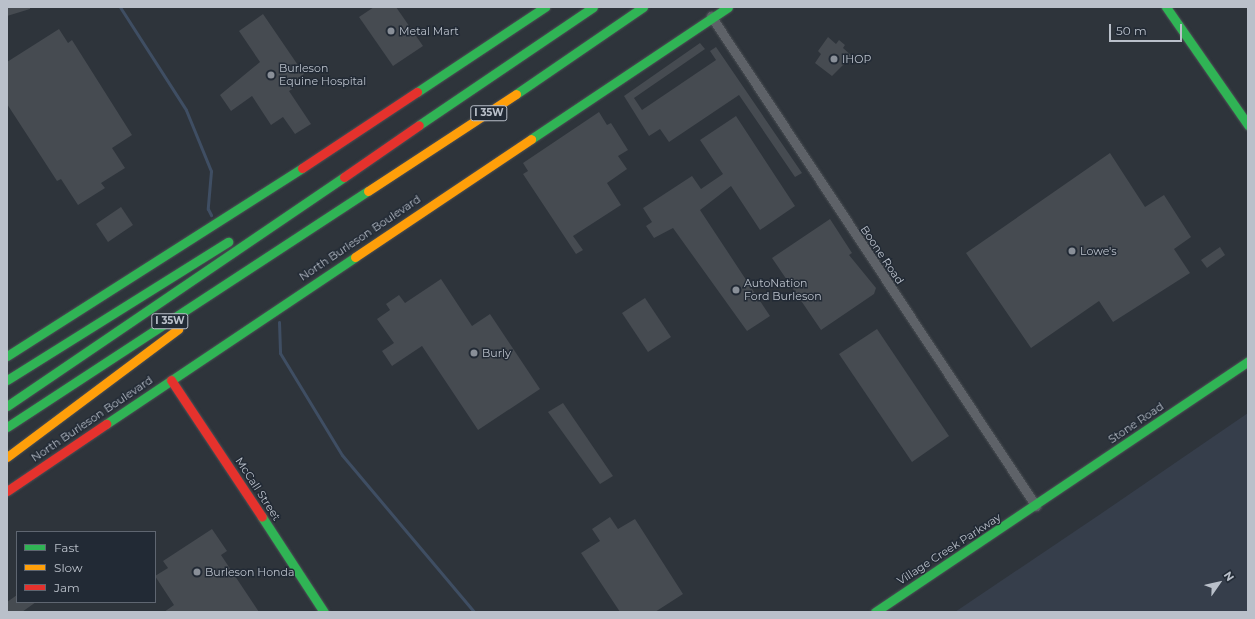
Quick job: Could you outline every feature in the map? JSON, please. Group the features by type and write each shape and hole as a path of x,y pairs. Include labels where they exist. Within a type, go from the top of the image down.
{"main road":[{"name":"I 35W","path":"7,406 316,193 593,7"},
{"name":"I 35W","path":"7,427 332,215 643,7"},
{"name":"North Burleson Boulevard","path":"7,491 711,16 728,7"},
{"path":"1166,7 1248,125"},
{"path":"7,356 178,250 539,9"},
{"path":"250,228 302,194 316,193"},
{"path":"7,457 84,397 279,261 332,215"},
{"path":"7,380 133,304 237,236"},
{"name":"Stone Road","path":"1036,506 1248,361"},
{"name":"McCall Street","path":"171,380 324,612"},
{"name":"Village Creek Parkway","path":"875,612 1036,506"}],"street":[{"name":"Boone Road","path":"711,16 1036,506"}],"shaded area":[{"path":"1248,413 1248,612 955,612 1102,513"}],"building":[{"path":"7,7 30,7 30,9 7,16"},
{"name":"Metal Mart","path":"374,7 396,7 423,46 393,66 359,17"},
{"name":"Burleson Equine Hospital","path":"263,14 304,74 291,83 294,88 289,91 311,124 295,134 283,117 271,125 252,96 231,111 220,95 260,62 239,31"},
{"path":"59,29 68,43 72,40 132,135 112,148 125,168 101,183 105,188 78,205 61,179 57,181 7,104 7,62"},
{"name":"IHOP","path":"828,37 836,44 839,40 845,45 843,48 852,56 832,76 815,63 821,54 818,51"},
{"path":"700,43 705,49 634,98 642,110 716,60 710,51 716,47 802,173 795,177 739,95 669,142 660,129 649,136 624,96"},
{"path":"599,112 607,125 611,123 628,150 618,156 627,169 607,183 621,205 573,236 583,250 576,254 523,174 528,171 523,163"},
{"path":"736,116 795,206 760,230 731,186 700,210 770,316 747,331 673,228 654,238 646,226 652,222 643,208 692,176 701,189 723,174 700,140"},
{"name":"Lowe's","path":"1110,153 1145,207 1164,195 1191,237 1174,249 1190,273 1113,322 1099,301 1031,348 966,253"},
{"path":"121,207 133,225 108,242 96,224"},
{"path":"830,219 852,253 849,255 876,288 874,294 821,330 772,258"},
{"path":"1220,247 1225,255 1207,268 1201,260"},
{"name":"Burly","path":"441,279 472,326 490,314 540,389 478,430 422,346 392,366 382,351 394,343 377,319 390,310 386,304 399,295 405,303"},
{"path":"645,298 671,337 648,352 622,313"},
{"path":"877,329 949,436 912,462 839,354"},
{"path":"563,403 613,476 600,484 548,412"},
{"path":"610,517 618,529 635,519 683,594 655,612 620,612 581,553 600,541 592,529"},
{"name":"Burleson Honda","path":"212,529 227,551 221,555 259,612 164,612 174,605 156,578 156,575 168,568 163,561"},
{"path":"16,596 16,603 35,603 22,612 7,612 7,602"}],"waterway":[{"path":"120,7 186,110 211,171 208,209 211,215"},
{"path":"279,322 280,353 342,455 474,612"}],"traffic: fast":[{"path":"417,92 545,7"},
{"path":"419,125 593,7"},
{"path":"516,94 643,7"},
{"path":"531,139 728,7"},
{"path":"1166,7 1248,125"},
{"path":"7,356 302,168"},
{"path":"7,406 344,177"},
{"path":"7,427 368,191"},
{"path":"7,380 228,242"},
{"path":"106,424 355,257"},
{"path":"875,612 1248,361"},
{"path":"262,517 324,612"}],"traffic: slow":[{"path":"368,191 516,94"},
{"path":"355,257 531,139"},
{"path":"7,457 178,329"}],"traffic: jam":[{"path":"302,168 417,92"},
{"path":"344,177 419,125"},
{"path":"171,380 262,517"},
{"path":"7,491 106,424"}],"place":[{"name":"Metal Mart","path":"391,31"},
{"name":"IHOP","path":"834,59"},
{"name":"Burleson Equine Hospital","path":"271,75"},
{"name":"Lowe's","path":"1072,251"},
{"name":"AutoNation Ford Burleson","path":"736,290"},
{"name":"Burly","path":"474,353"},
{"name":"Burleson Honda","path":"197,572"}]}
